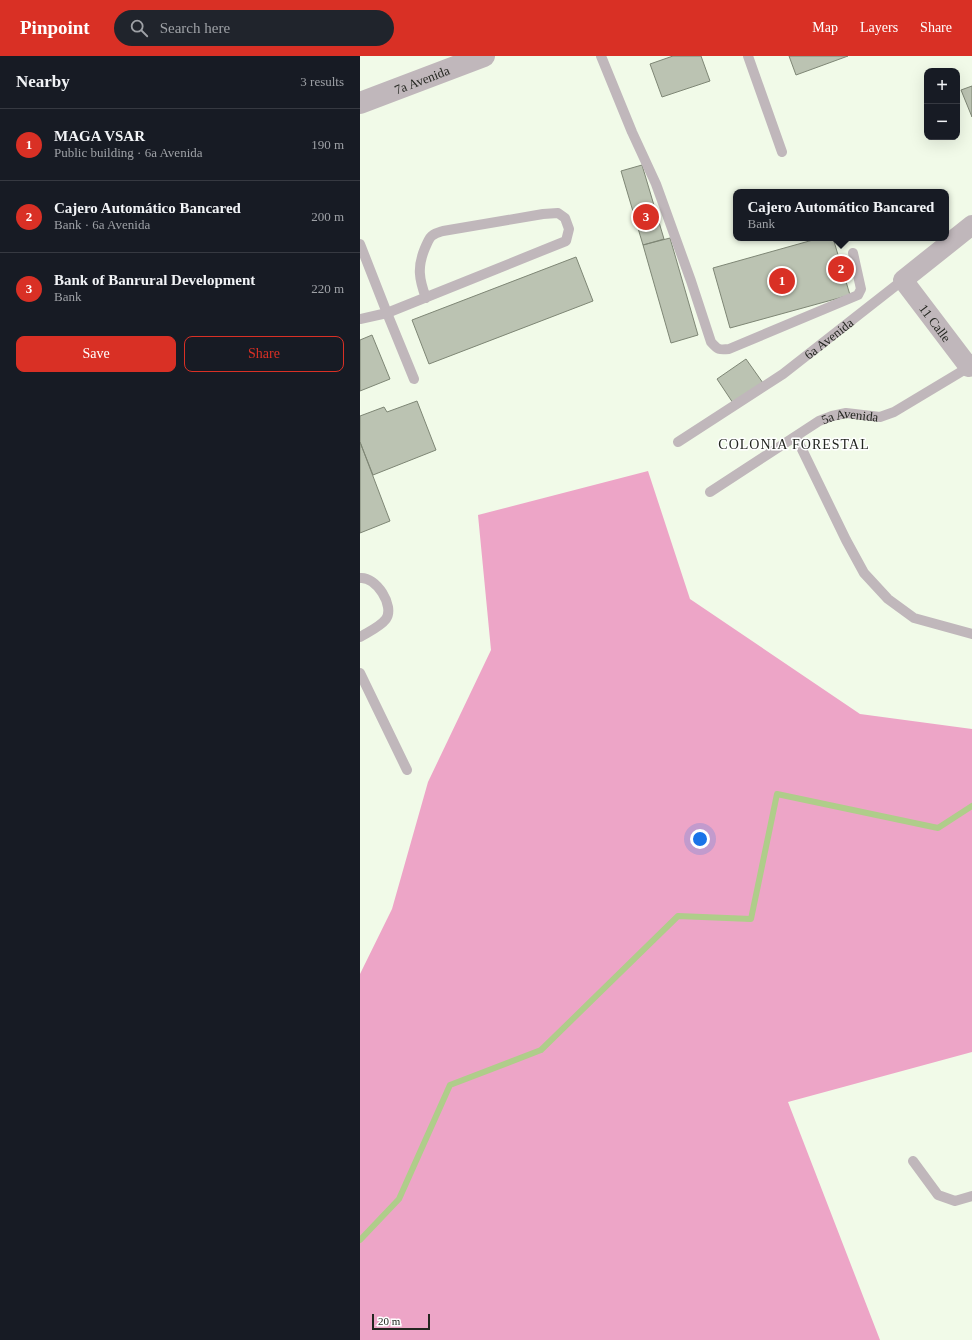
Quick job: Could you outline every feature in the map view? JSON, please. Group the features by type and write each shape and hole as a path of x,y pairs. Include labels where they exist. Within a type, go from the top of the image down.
{"street":[{"name":"7a Avenida","path":"360,103 484,56"},
{"name":"6a Avenida","path":"903,280 972,225"},
{"name":"11 Calle","path":"903,280 970,366"}],"lane":[{"path":"601,56 632,132 656,184 711,342 716,347 720,350 729,349 858,295 861,290 853,253"},
{"path":"748,56 782,152"},
{"path":"360,319 387,313 426,298 566,241 569,229 565,218 558,213 543,214 443,231 433,235 428,241 420,259 421,285 426,298"},
{"path":"360,244 414,379"},
{"name":"6a Avenida","path":"678,442 783,374 903,280"},
{"name":"5a Avenida","path":"710,492 819,421 846,413 880,417 894,412 970,366"},
{"path":"796,437 846,540 864,573 888,600 914,618 972,634"},
{"path":"360,578 363,577 376,583 389,606 386,618 374,629 360,637"},
{"path":"360,673 407,770"},
{"path":"913,1161 938,1195 955,1200 972,1196"}],"shaded area":[{"path":"648,471 690,599 860,714 972,729 972,1052 788,1102 880,1340 360,1340 360,974 392,909 428,782 491,650 478,515"}],"building":[{"path":"673,56 701,56 710,81 662,97 650,64"},
{"path":"789,56 848,56 796,75"},
{"path":"972,86 972,117 961,90"},
{"path":"642,165 664,239 643,245 621,171"},
{"path":"670,238 698,335 671,343 643,245"},
{"path":"809,241 834,241 850,295 730,328 713,268"},
{"path":"576,257 593,301 429,364 412,320"},
{"path":"372,335 390,379 360,391 360,340"},
{"path":"746,359 763,383 733,403 717,379"},
{"path":"417,401 436,450 373,475 360,442 360,416 384,407 387,412"},
{"path":"360,442 390,521 360,533"}],"waterway":[{"path":"360,1240 399,1199 450,1085 541,1050 678,916 751,919 777,794 938,828 972,806"}],"place":[{"name":"Bank of Banrural Development","path":"646,217"},
{"name":"Cajero Automático Bancared","path":"841,269"},
{"name":"MAGA VSAR","path":"782,281"}],"district":[{"name":"COLONIA FORESTAL","path":"794,444"}]}
